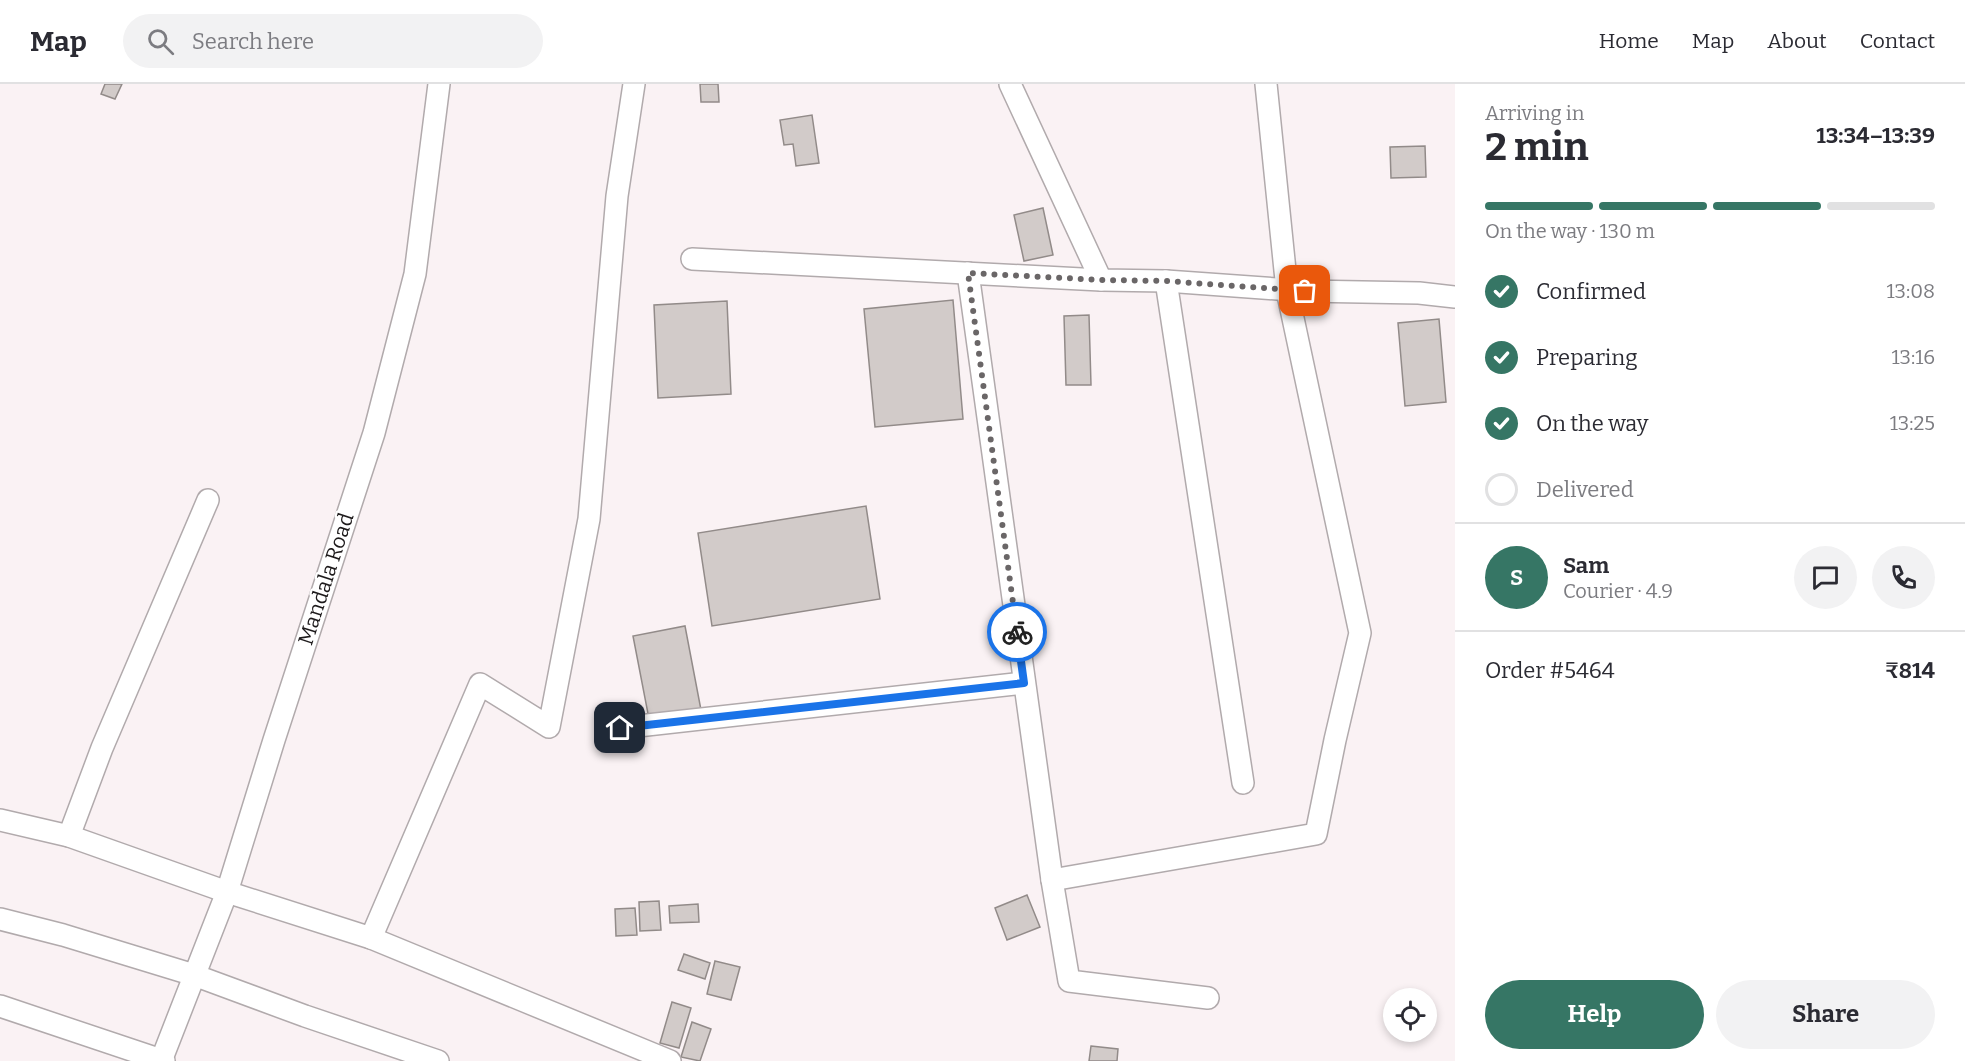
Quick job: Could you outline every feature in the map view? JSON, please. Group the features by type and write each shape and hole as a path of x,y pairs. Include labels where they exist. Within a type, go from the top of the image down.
{"street":[{"name":"Mandala Road","path":"162,1061 227,892 374,433 415,274 439,84"},
{"path":"371,938 480,684 549,727 589,519 617,196 634,84"},
{"path":"1010,84 1101,280"},
{"path":"1052,880 1316,834 1360,633 1296,290 1266,84"},
{"path":"692,259 1101,280 1166,281 1296,290 1419,293 1455,297"},
{"path":"968,273 1052,880 1069,981 1208,998"},
{"path":"1166,281 1243,783"},
{"path":"69,836 102,748 208,500"},
{"path":"620,728 1024,683"},
{"path":"0,819 69,836 227,892 371,938 670,1061"},
{"path":"0,919 63,935 194,975 438,1061"},
{"path":"0,1006 162,1061"}],"building":[{"path":"105,84 122,84 115,99 101,94"},
{"path":"700,84 718,84 719,102 701,102"},
{"path":"812,115 819,163 796,166 793,144 784,145 780,120"},
{"path":"1425,146 1426,177 1391,178 1390,147"},
{"path":"1043,208 1053,255 1024,261 1014,215"},
{"path":"953,300 963,419 875,427 864,309"},
{"path":"727,301 731,394 658,398 654,305"},
{"path":"1089,315 1091,385 1066,385 1064,316"},
{"path":"1439,319 1446,402 1405,406 1398,323"},
{"path":"866,506 880,599 712,626 698,533"},
{"path":"685,626 701,710 649,719 633,636"},
{"path":"1027,895 1040,927 1007,940 995,908"},
{"path":"659,901 661,930 640,931 639,902"},
{"path":"698,904 699,922 670,923 669,906"},
{"path":"635,908 637,935 616,936 615,909"},
{"path":"684,954 710,963 705,979 678,970"},
{"path":"715,961 740,967 731,1000 707,994"},
{"path":"672,1002 691,1008 679,1048 660,1043"},
{"path":"692,1022 711,1029 700,1061 681,1057"},
{"path":"1091,1046 1118,1049 1117,1061 1089,1061"}],"way so far":[{"path":"1017,632 968,273 1166,281 1305,291"}],"route":[{"path":"620,728 1024,683 1017,632"}]}
